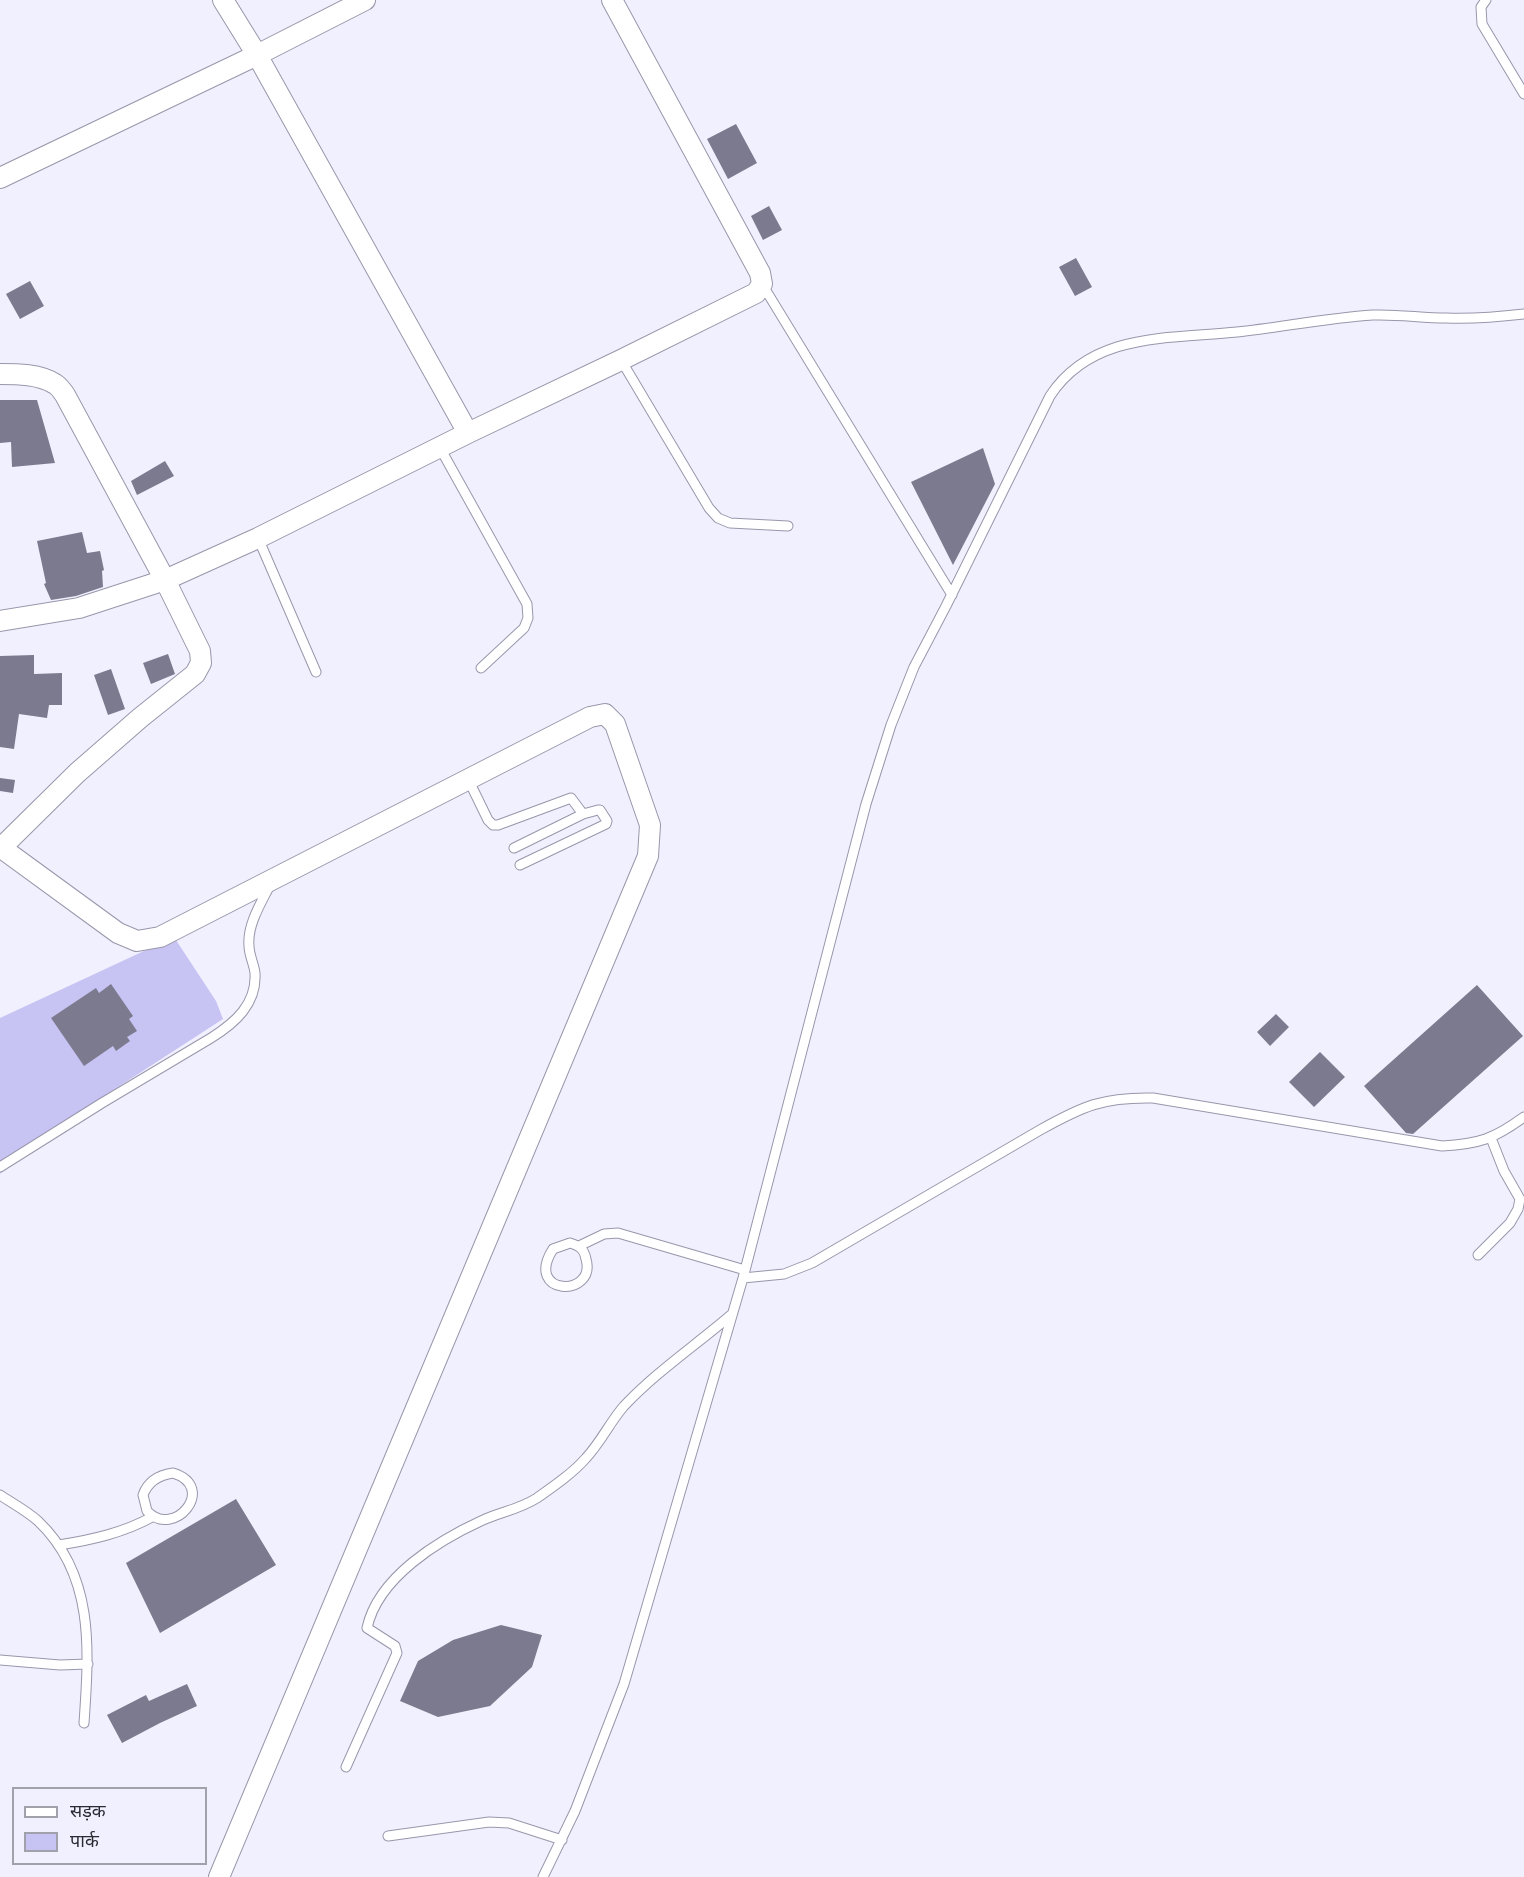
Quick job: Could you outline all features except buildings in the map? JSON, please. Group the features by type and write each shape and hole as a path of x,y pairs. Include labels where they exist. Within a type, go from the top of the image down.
{"street":[{"path":"223,0 257,55 468,433"},
{"path":"0,178 257,55 365,0"},
{"path":"0,621 79,608 165,580 258,538 756,293 762,284 760,273 612,0"},
{"path":"0,374 26,375 54,383 65,395 165,580 200,651 201,663 195,674 77,773 0,854 22,863 118,933 137,941 160,937 590,717 605,714 615,724 650,825 648,856 219,1877"}],"lane":[{"path":"1486,0 1481,7 1482,24 1524,94"},
{"path":"762,284 952,595"},
{"path":"543,1877 591,1771 624,1684 744,1274 866,804 891,725 914,667 1050,396 1068,372 1087,359 1116,347 1142,340 1236,332 1351,317 1390,315 1445,318 1524,314"},
{"path":"621,360 709,508 718,518 730,523 788,526"},
{"path":"440,448 527,604 528,618 524,628 481,668"},
{"path":"258,538 316,672"},
{"path":"468,779 488,820 493,825 571,798 583,814"},
{"path":"513,848 583,814 600,810 607,823 520,865"},
{"path":"0,1167 229,1027 243,1013 251,998 254,985 255,971 249,946 250,933 273,878"},
{"path":"579,1246 584,1251 587,1263 587,1270 580,1281 569,1287 561,1288 553,1284 545,1264 553,1249 565,1244 579,1246 604,1234 618,1233 744,1274 784,1274 812,1263 1069,1114 1096,1103 1113,1100 1153,1098 1442,1146 1468,1144 1491,1138 1524,1117"},
{"path":"1478,1255 1510,1223 1518,1209 1520,1199 1504,1171 1491,1138"},
{"path":"346,1767 397,1653 395,1646 367,1628 382,1594 391,1582 429,1549 485,1519 523,1506 558,1482 586,1458 612,1421 636,1394 732,1315"},
{"path":"59,1545 112,1534 136,1526 152,1516 166,1520 178,1515 191,1505 194,1497 182,1475 162,1474 151,1481 146,1489 144,1503 152,1516"},
{"path":"0,1495 36,1520 69,1559 82,1600 88,1636 84,1723"},
{"path":"0,1660 60,1665 88,1664"},
{"path":"388,1836 489,1822 508,1823 562,1839"}],"green space":[{"path":"174,937 216,1001 223,1019 27,1146 0,1174 0,1018"}]}
